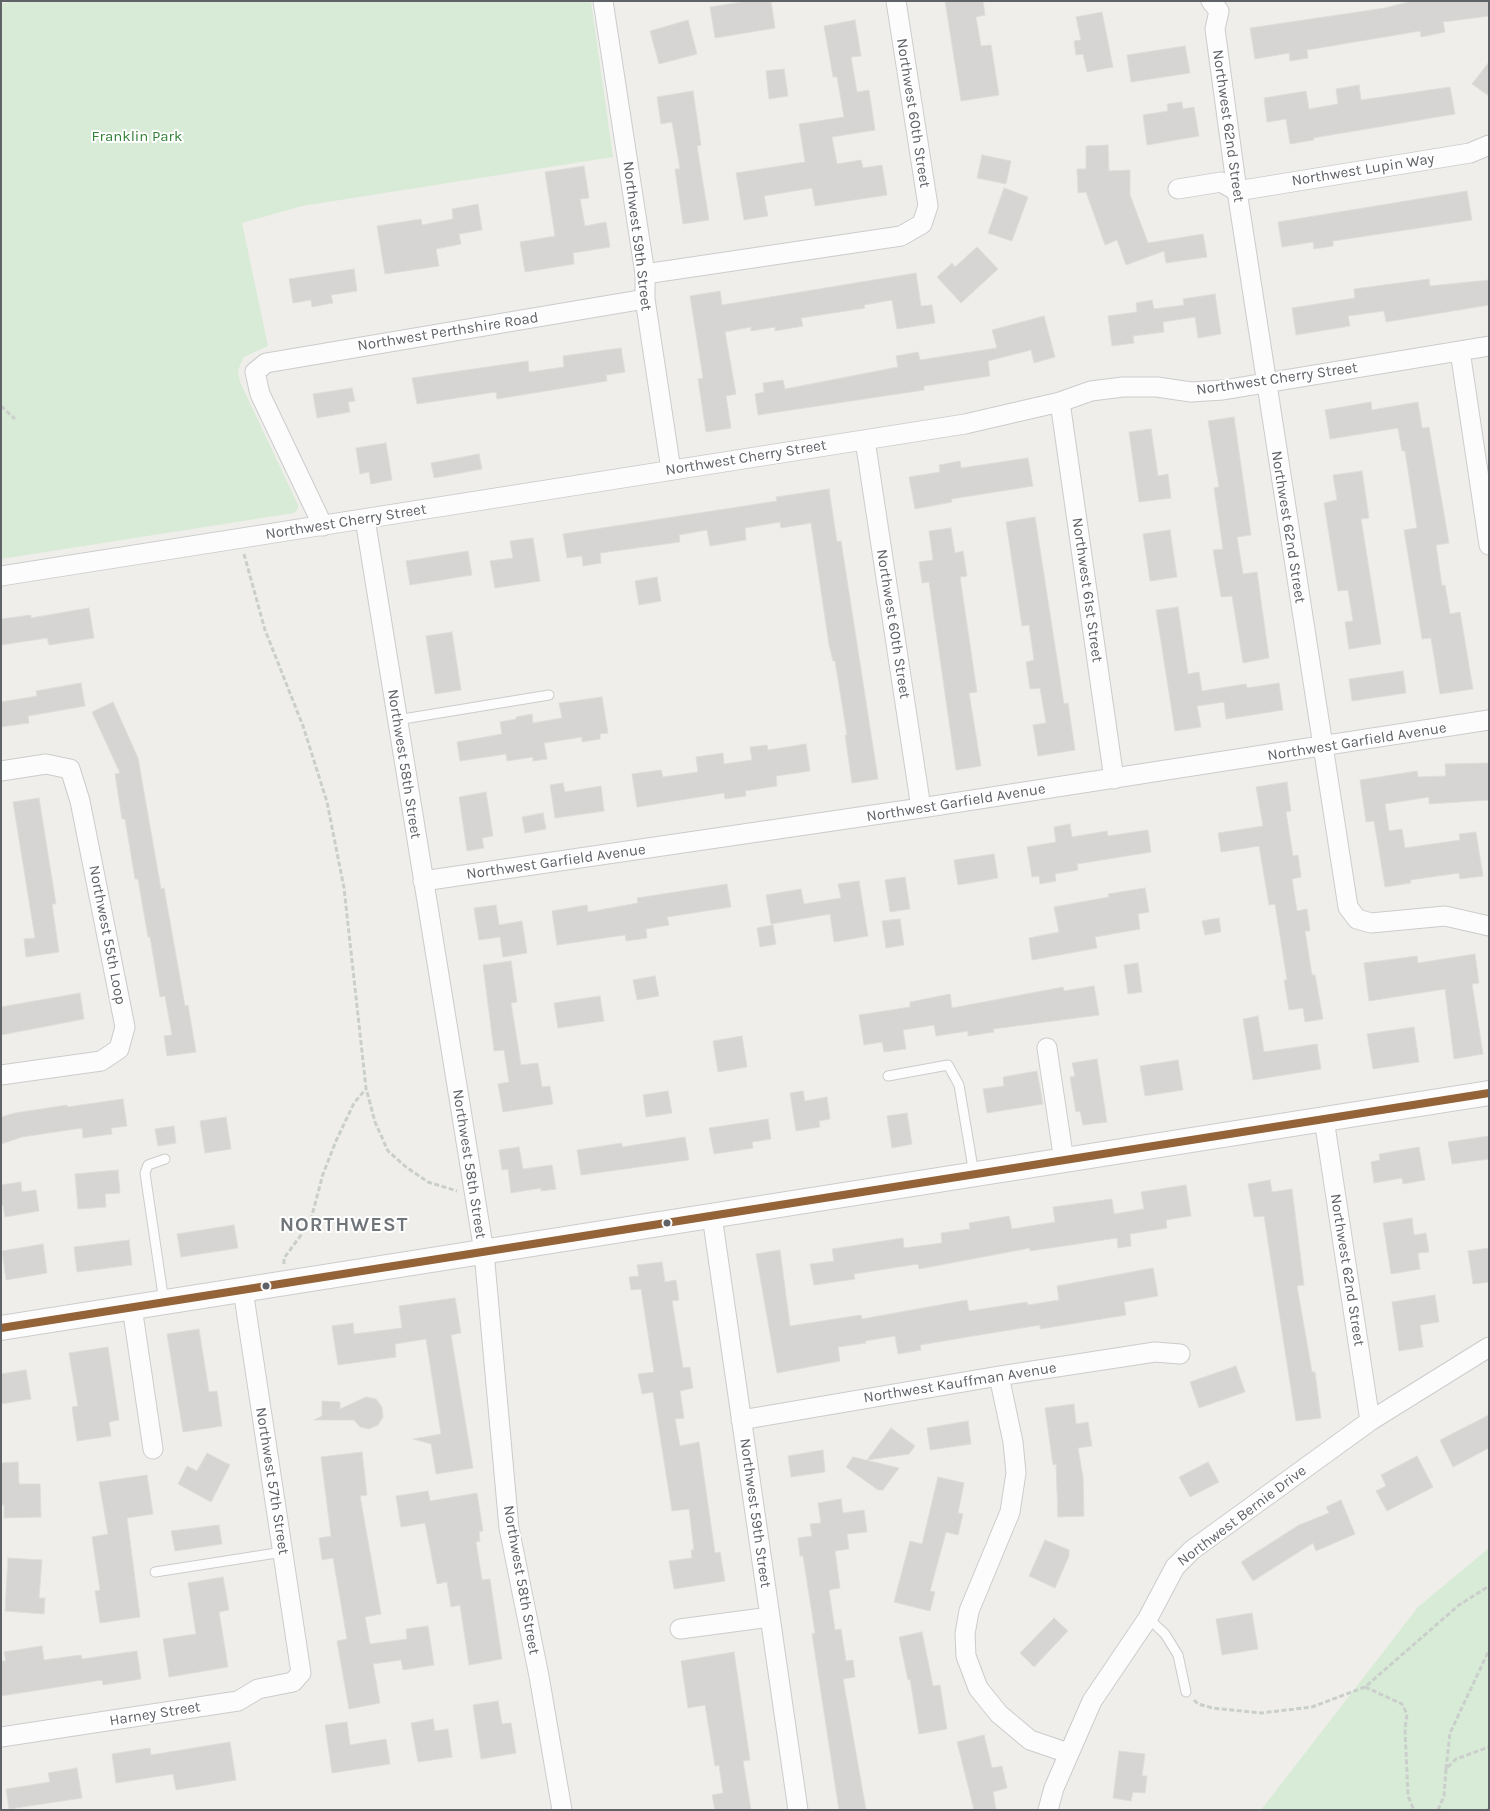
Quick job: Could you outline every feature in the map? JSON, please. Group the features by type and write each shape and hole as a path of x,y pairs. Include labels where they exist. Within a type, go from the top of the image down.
{"street":[{"name":"Northwest 59th Street","path":"603,1 645,274 645,300 671,470"},
{"name":"Northwest 60th Street","path":"645,274 901,236 922,224 928,206 896,1"},
{"path":"1202,1 1219,5"},
{"name":"Northwest 62nd Street","path":"1219,5 1215,29 1237,191 1348,907 1357,919 1371,923 1445,916 1489,926"},
{"name":"Northwest Lupin Way","path":"1237,191 1470,153 1489,146"},
{"path":"1178,189 1220,182 1237,191"},
{"name":"Northwest Perthshire Road","path":"323,526 260,394 255,372 266,363 645,300"},
{"name":"Northwest Cherry Street","path":"1,576 964,424 1060,402 1091,391 1123,387 1157,387 1191,392 1223,390 1489,346"},
{"path":"1460,351 1489,545"},
{"name":"Northwest 61st Street","path":"1060,402 1114,779"},
{"name":"Northwest 60th Street","path":"865,440 921,808"},
{"name":"Northwest 58th Street","path":"364,519 484,1252 509,1528 539,1676 562,1810"},
{"name":"Northwest Garfield Avenue","path":"423,881 1322,748 1489,720"},
{"name":"Northwest 55th Loop","path":"1,771 46,764 70,769 80,801 125,1027 119,1049 101,1061 1,1075"},
{"path":"1047,1048 1064,1161"},
{"path":"1,1328 1489,1093"},
{"name":"Northwest 62nd Street","path":"1324,1119 1370,1421"},
{"name":"Northwest 59th Street","path":"712,1216 798,1810"},
{"name":"Northwest 57th Street","path":"243,1290 301,1673"},
{"path":"132,1307 153,1449"},
{"name":"Northwest Bernie Drive","path":"1048,1810 1068,1753 1092,1701 1148,1618 1174,1567 1192,1550 1370,1421 1489,1347"},
{"name":"Northwest Kauffman Avenue","path":"741,1420 999,1376 1155,1352 1180,1354"},
{"path":"999,1376 1013,1442 1016,1473 1010,1512 970,1611 965,1634 966,1656 978,1688 999,1714 1030,1740 1068,1753"},
{"path":"680,1629 770,1617"},
{"name":"Harney Street","path":"1,1737 238,1701 258,1689 293,1682 301,1673"}],"lane":[{"path":"397,720 549,695"},
{"path":"888,1076 948,1064 958,1085 974,1175"},
{"path":"164,1302 145,1173 148,1165 165,1159"},
{"path":"156,1572 282,1552"},
{"path":"1148,1618 1165,1634 1178,1655 1186,1692"}],"path":[{"path":"1,406 15,419"},
{"path":"240,539 264,630 303,726 327,802 344,888 366,1088 375,1122 388,1151 428,1182 475,1196"},
{"path":"283,1284 284,1258 310,1223 323,1174 336,1141 354,1103 366,1088"},
{"path":"1186,1692 1198,1704 1213,1708 1261,1714 1312,1706 1365,1687 1459,1605 1489,1586"},
{"path":"1438,1810 1444,1796 1450,1733 1489,1650"},
{"path":"1365,1687 1402,1704 1406,1714 1408,1796 1414,1810"},
{"path":"1446,1768 1456,1759 1489,1747"}],"green space":[{"name":"Franklin Park","path":"12,1 591,1 613,157 302,206 242,223 268,346 244,357 238,370 240,382 298,505 298,509 294,513 1,559 1,4"},
{"path":"1489,1548 1489,1810 1261,1810 1418,1607"}],"building":[{"path":"748,1 771,1 775,28 715,38 710,7"},
{"path":"945,1 983,1 985,15 976,17 981,46 991,45 999,95 961,101"},
{"path":"1412,1 1489,1 1489,16 1443,22 1445,32 1421,37 1420,31 1307,50 1308,58 1290,61 1289,53 1255,59 1250,28 1385,8"},
{"path":"1102,12 1113,67 1087,72 1083,54 1076,55 1074,41 1081,40 1076,17"},
{"path":"688,20 697,54 659,64 650,31"},
{"path":"855,20 861,56 851,57 857,92 869,90 875,130 832,137 837,164 861,160 863,168 882,165 887,195 815,206 812,188 764,196 768,216 744,220 736,173 805,162 799,124 844,117 837,77 833,77 824,26"},
{"path":"1185,46 1190,73 1131,82 1127,55"},
{"path":"1489,62 1489,96 1472,84"},
{"path":"784,69 788,96 769,99 766,71"},
{"path":"1359,85 1361,100 1450,87 1455,114 1313,138 1314,140 1290,144 1286,119 1267,122 1264,98 1306,91 1309,109 1338,104 1336,89"},
{"path":"693,91 701,145 697,146 709,220 683,224 675,169 680,169 672,122 661,124 657,97"},
{"path":"1182,102 1183,109 1194,107 1199,136 1147,145 1143,115 1168,111 1167,104"},
{"path":"1108,145 1109,171 1130,170 1130,195 1148,243 1203,234 1207,257 1166,263 1164,251 1126,265 1117,240 1105,245 1086,192 1078,193 1077,169 1086,169 1086,146"},
{"path":"982,155 1011,161 1006,184 977,178"},
{"path":"584,166 589,198 580,199 585,226 606,222 610,247 573,253 574,264 525,272 520,242 555,236 545,172"},
{"path":"1004,188 1028,197 1012,241 988,233"},
{"path":"1467,191 1472,220 1333,241 1333,246 1314,249 1313,242 1282,247 1278,222"},
{"path":"478,204 482,230 459,234 461,244 436,249 439,266 385,274 377,226 421,219 422,225 453,219 452,209"},
{"path":"977,247 998,269 961,303 937,277 952,263 955,267"},
{"path":"354,269 357,291 331,295 333,303 312,307 311,300 293,303 289,279"},
{"path":"916,273 921,306 932,305 935,323 897,329 892,300 864,305 865,308 801,318 803,326 775,331 775,327 751,331 751,327 725,332 736,394 726,396 731,428 706,432 698,379 703,378 690,296 720,291 722,305"},
{"path":"1429,279 1430,286 1489,280 1489,305 1386,322 1384,311 1348,316 1350,326 1296,335 1292,308 1355,298 1354,289"},
{"path":"1215,294 1221,334 1198,338 1195,317 1163,322 1164,332 1133,336 1134,343 1112,346 1108,316 1137,312 1136,303 1152,300 1154,309 1184,305 1183,299"},
{"path":"1044,316 1055,357 1034,363 1031,350 988,361 990,376 924,386 924,390 758,415 755,394 764,392 763,383 783,380 785,389 898,367 896,356 918,352 920,360 997,348 992,330"},
{"path":"621,348 625,372 606,375 607,381 497,399 496,392 417,404 412,378 528,361 529,372 564,367 563,356"},
{"path":"352,388 355,401 348,402 350,412 317,418 313,394"},
{"path":"1371,402 1372,410 1418,402 1422,428 1429,427 1449,543 1436,545 1442,586 1445,585 1450,614 1460,612 1473,689 1440,694 1431,638 1422,639 1404,530 1417,528 1405,451 1402,451 1398,428 1330,439 1325,410"},
{"path":"1234,417 1251,535 1237,537 1243,574 1257,572 1269,658 1243,663 1232,596 1221,597 1213,550 1223,549 1214,488 1219,487 1208,421"},
{"path":"1151,429 1158,476 1168,474 1171,498 1139,502 1129,432"},
{"path":"386,443 392,480 371,484 369,472 360,474 356,448"},
{"path":"479,454 482,469 434,478 431,463"},
{"path":"1028,458 1033,486 951,499 952,502 915,509 909,477 940,472 939,465 960,461 961,468"},
{"path":"1362,471 1369,518 1361,519 1381,644 1349,649 1345,622 1353,621 1348,590 1338,591 1324,503 1337,500 1333,475"},
{"path":"829,489 837,542 841,541 878,779 852,783 845,735 847,735 835,661 833,661 829,645 811,523 781,528 780,522 745,528 746,540 710,546 707,530 679,535 680,542 600,553 601,563 583,566 582,556 567,558 563,534 777,501 776,497"},
{"path":"1035,517 1064,704 1068,703 1075,750 1038,756 1033,725 1046,723 1040,688 1030,689 1026,662 1034,660 1029,625 1022,626 1006,522"},
{"path":"951,528 955,553 963,551 967,576 960,577 977,692 969,693 981,766 956,770 929,582 922,583 919,562 933,560 929,531"},
{"path":"1170,530 1177,577 1150,581 1143,534"},
{"path":"533,538 540,581 495,588 490,561 513,558 510,541"},
{"path":"468,551 472,575 410,585 406,561"},
{"path":"657,577 661,601 639,605 635,581"},
{"path":"1178,607 1188,674 1199,672 1202,691 1246,684 1247,688 1279,683 1283,710 1226,719 1224,702 1197,706 1201,727 1175,731 1156,610"},
{"path":"89,608 94,638 49,645 47,638 1,645 1,619 31,615 31,618"},
{"path":"452,632 461,690 435,694 426,636"},
{"path":"1403,671 1406,693 1352,701 1349,679"},
{"path":"81,683 85,706 28,716 29,723 1,727 1,702 37,696 36,691"},
{"path":"602,697 608,733 600,734 600,739 582,742 582,737 544,743 547,759 533,761 533,757 507,761 506,754 460,761 457,742 502,734 500,722 532,714 533,723 562,718 559,703"},
{"path":"113,702 138,758 161,889 164,888 185,1006 188,1005 196,1052 167,1056 164,1036 172,1035 165,996 160,997 138,879 135,879 125,819 122,819 115,774 120,773 92,712"},
{"path":"806,744 810,771 776,776 777,786 745,791 746,796 725,799 724,793 637,807 632,774 661,770 663,777 698,772 696,757 723,753 724,764 752,760 750,747 767,745 768,750"},
{"path":"1489,763 1489,800 1429,804 1429,797 1385,804 1389,831 1402,829 1405,848 1460,840 1459,834 1476,832 1483,876 1460,879 1459,873 1410,880 1411,883 1385,887 1374,821 1366,822 1360,780 1417,771 1418,777 1446,776 1445,764"},
{"path":"1287,782 1291,811 1286,812 1293,856 1298,855 1301,877 1292,879 1297,911 1307,909 1310,931 1305,931 1312,975 1315,975 1323,1019 1305,1022 1303,1008 1289,1010 1284,980 1287,980 1275,904 1269,905 1259,846 1221,852 1218,833 1263,826 1256,787"},
{"path":"563,783 565,792 601,786 604,811 555,818 550,785"},
{"path":"486,792 493,836 482,838 484,848 467,851 459,797"},
{"path":"39,798 56,904 52,904 59,952 26,957 24,939 35,938 13,802"},
{"path":"543,813 546,829 525,833 522,817"},
{"path":"1070,824 1072,837 1107,831 1108,836 1148,830 1151,852 1077,864 1078,870 1055,874 1056,881 1040,884 1039,876 1032,877 1027,847 1056,842 1054,827"},
{"path":"994,854 998,878 958,885 954,860"},
{"path":"905,877 910,909 890,912 885,880"},
{"path":"859,881 868,936 834,942 830,914 771,924 766,895 801,889 804,904 841,898 838,884"},
{"path":"727,884 731,907 667,917 669,925 646,929 647,938 626,941 625,935 557,945 552,911 587,905 588,912 638,903 637,898"},
{"path":"1145,888 1149,912 1138,914 1140,929 1095,937 1097,948 1032,960 1029,938 1059,932 1054,907 1109,897 1108,894"},
{"path":"496,905 499,925 522,921 527,953 503,957 500,937 479,940 474,908"},
{"path":"1219,918 1221,932 1205,935 1202,921"},
{"path":"900,919 904,945 886,948 882,921"},
{"path":"773,925 776,944 760,947 757,928"},
{"path":"1475,954 1479,983 1472,984 1483,1054 1454,1059 1445,989 1369,1001 1364,963 1417,956 1418,963"},
{"path":"511,961 517,1002 511,1003 521,1065 538,1063 542,1087 550,1086 553,1104 503,1112 498,1084 509,1082 504,1050 494,1051 483,965"},
{"path":"1138,963 1142,992 1128,994 1124,965"},
{"path":"655,976 659,996 637,1000 633,980"},
{"path":"1094,986 1099,1015 993,1029 994,1032 968,1036 968,1031 936,1036 934,1025 903,1030 906,1049 884,1052 882,1042 864,1045 859,1015 910,1007 910,1002 950,994 952,1008 1063,987 1064,991"},
{"path":"80,993 84,1019 1,1035 1,1007"},
{"path":"600,996 604,1021 558,1028 554,1003"},
{"path":"1258,1016 1264,1052 1317,1044 1321,1069 1253,1080 1243,1019"},
{"path":"1414,1027 1419,1062 1373,1069 1367,1034"},
{"path":"742,1036 747,1067 718,1072 713,1041"},
{"path":"1097,1059 1107,1122 1083,1125 1080,1111 1076,1112 1070,1077 1075,1076 1072,1063"},
{"path":"1178,1060 1183,1090 1145,1096 1140,1066"},
{"path":"1037,1071 1043,1104 987,1113 983,1089 1004,1086 1003,1077"},
{"path":"668,1091 672,1113 646,1117 643,1095"},
{"path":"803,1091 805,1101 827,1097 830,1119 819,1121 820,1127 796,1131 790,1093"},
{"path":"123,1099 127,1126 111,1128 112,1134 83,1138 82,1128 22,1137 1,1144 1,1117 67,1105 67,1107"},
{"path":"907,1113 912,1144 892,1148 887,1116"},
{"path":"226,1117 231,1149 205,1153 200,1121"},
{"path":"768,1119 771,1139 752,1142 753,1148 714,1154 709,1128"},
{"path":"174,1126 176,1143 158,1146 155,1129"},
{"path":"1489,1136 1489,1159 1452,1164 1448,1142"},
{"path":"685,1137 689,1160 581,1175 577,1150 622,1143 622,1147"},
{"path":"519,1147 523,1169 552,1165 556,1189 541,1191 541,1188 511,1193 508,1169 502,1170 499,1150"},
{"path":"1419,1147 1425,1180 1403,1184 1402,1178 1374,1183 1371,1162 1380,1160 1379,1154"},
{"path":"118,1170 120,1193 105,1194 106,1207 78,1209 75,1174"},
{"path":"1270,1180 1272,1192 1292,1189 1304,1285 1297,1286 1312,1372 1315,1372 1321,1418 1296,1421 1264,1216 1254,1217 1248,1184"},
{"path":"21,1182 22,1192 36,1190 39,1211 5,1217 3,1205 1,1205 1,1185"},
{"path":"1186,1185 1191,1216 1166,1220 1167,1228 1130,1234 1131,1246 1118,1248 1117,1238 1030,1251 1030,1248 919,1269 918,1264 854,1274 855,1279 814,1285 810,1264 834,1261 832,1249 903,1238 904,1248 942,1243 941,1233 970,1229 969,1223 1009,1216 1012,1229 1055,1222 1053,1207 1112,1199 1114,1214 1144,1209 1141,1192"},
{"path":"1412,1218 1414,1235 1426,1233 1429,1252 1418,1253 1420,1269 1391,1274 1383,1223"},
{"path":"234,1225 238,1248 181,1257 177,1234"},
{"path":"129,1240 132,1265 77,1272 74,1247"},
{"path":"43,1244 47,1273 6,1280 2,1251"},
{"path":"1489,1248 1489,1282 1473,1284 1468,1251"},
{"path":"780,1250 790,1326 861,1315 862,1319 967,1300 969,1311 1027,1302 1028,1305 1059,1300 1057,1286 1153,1268 1158,1296 1124,1302 1126,1315 1040,1329 1040,1325 920,1345 921,1350 898,1354 895,1336 865,1341 866,1343 838,1347 840,1361 777,1373 756,1254"},
{"path":"662,1262 665,1282 676,1280 679,1300 672,1301 683,1368 690,1367 693,1388 680,1391 684,1418 675,1419 680,1446 699,1442 715,1553 720,1552 725,1581 674,1589 669,1561 692,1558 691,1550 694,1550 689,1509 672,1511 653,1392 642,1394 638,1374 654,1372 641,1289 631,1290 629,1277 639,1276 637,1265"},
{"path":"1435,1295 1439,1322 1420,1325 1423,1347 1399,1351 1392,1302"},
{"path":"455,1298 461,1333 451,1335 473,1468 436,1474 431,1444 413,1439 441,1434 426,1339 395,1344 396,1357 338,1365 332,1326 353,1323 354,1334 402,1328 399,1306"},
{"path":"199,1329 209,1392 217,1391 222,1426 183,1432 167,1334"},
{"path":"108,1347 119,1420 109,1422 111,1436 77,1441 72,1407 78,1406 69,1353"},
{"path":"1236,1366 1245,1392 1199,1408 1190,1382"},
{"path":"26,1370 31,1399 1,1404 1,1374"},
{"path":"366,1397 376,1399 382,1407 383,1417 378,1425 369,1429 360,1427 354,1420 314,1420 322,1416 322,1401 340,1402 340,1409"},
{"path":"1074,1404 1076,1424 1088,1422 1092,1446 1078,1448 1083,1477 1084,1516 1058,1517 1056,1464 1053,1465 1045,1408"},
{"path":"1489,1415 1489,1448 1453,1467 1440,1440"},
{"path":"968,1421 971,1444 930,1450 927,1428"},
{"path":"891,1428 915,1446 909,1454 867,1460"},
{"path":"823,1450 825,1472 791,1477 788,1456"},
{"path":"362,1452 367,1495 360,1496 381,1614 365,1617 370,1644 407,1639 406,1629 428,1626 434,1665 403,1670 401,1660 373,1664 380,1703 349,1709 337,1641 347,1639 333,1558 322,1560 319,1538 331,1536 321,1457"},
{"path":"207,1453 230,1465 211,1502 178,1484 187,1466 197,1471"},
{"path":"1417,1456 1433,1487 1387,1511 1376,1491 1386,1486 1381,1475"},
{"path":"853,1457 899,1468 883,1490 878,1490 846,1467"},
{"path":"18,1462 19,1484 40,1484 41,1517 4,1518 4,1505 1,1505 1,1463"},
{"path":"1208,1462 1219,1482 1190,1497 1179,1477"},
{"path":"147,1475 153,1514 127,1518 140,1617 100,1623 95,1591 100,1590 92,1537 108,1534 99,1482"},
{"path":"938,1477 964,1483 958,1513 963,1514 958,1535 946,1532 930,1591 935,1592 930,1611 894,1602 910,1541 922,1544"},
{"path":"428,1491 430,1501 477,1493 483,1531 479,1532 480,1541 476,1542 482,1580 490,1579 502,1659 469,1665 460,1605 451,1607 447,1582 437,1584 425,1523 401,1527 396,1496"},
{"path":"841,1499 843,1513 864,1510 867,1532 847,1534 849,1549 835,1551 840,1588 829,1590 835,1630 841,1629 846,1661 853,1660 855,1677 843,1679 866,1810 839,1810 812,1634 815,1633 803,1556 800,1556 798,1538 812,1536 810,1524 821,1523 818,1503"},
{"path":"1341,1500 1355,1534 1316,1551 1313,1543 1253,1581 1241,1562 1299,1525 1329,1513 1326,1507"},
{"path":"219,1525 222,1544 175,1551 171,1531"},
{"path":"1045,1540 1069,1550 1069,1556 1055,1588 1029,1576"},
{"path":"8,1558 42,1560 39,1598 45,1598 44,1614 5,1611"},
{"path":"223,1577 229,1610 219,1612 228,1667 169,1677 163,1639 196,1634 188,1583"},
{"path":"1252,1613 1258,1649 1222,1655 1216,1619"},
{"path":"1054,1618 1068,1631 1034,1667 1020,1653"},
{"path":"922,1632 933,1686 940,1685 947,1729 919,1734 910,1679 908,1680 899,1637"},
{"path":"42,1646 44,1660 81,1655 82,1659 137,1651 141,1679 103,1685 102,1680 1,1696 1,1661 6,1661 4,1652"},
{"path":"734,1652 750,1760 743,1761 751,1810 715,1810 712,1795 723,1793 719,1765 715,1766 705,1705 688,1708 681,1661"},
{"path":"498,1701 502,1724 511,1723 516,1753 481,1759 473,1705"},
{"path":"433,1719 435,1731 448,1729 452,1757 418,1762 411,1723"},
{"path":"347,1722 350,1745 386,1739 390,1764 332,1773 325,1725"},
{"path":"984,1735 992,1768 1002,1766 1007,1788 993,1792 996,1810 974,1810 957,1742"},
{"path":"230,1742 236,1780 176,1790 173,1774 116,1783 112,1754 150,1748 151,1755"},
{"path":"1119,1751 1145,1754 1142,1776 1147,1776 1145,1793 1133,1792 1131,1801 1113,1798"},
{"path":"77,1768 82,1798 9,1809 6,1789 50,1782 48,1773"}],"transit line":[{"path":"1,1328 1489,1093"}],"district":[{"name":"NORTHWEST","path":"344,1225"}]}
